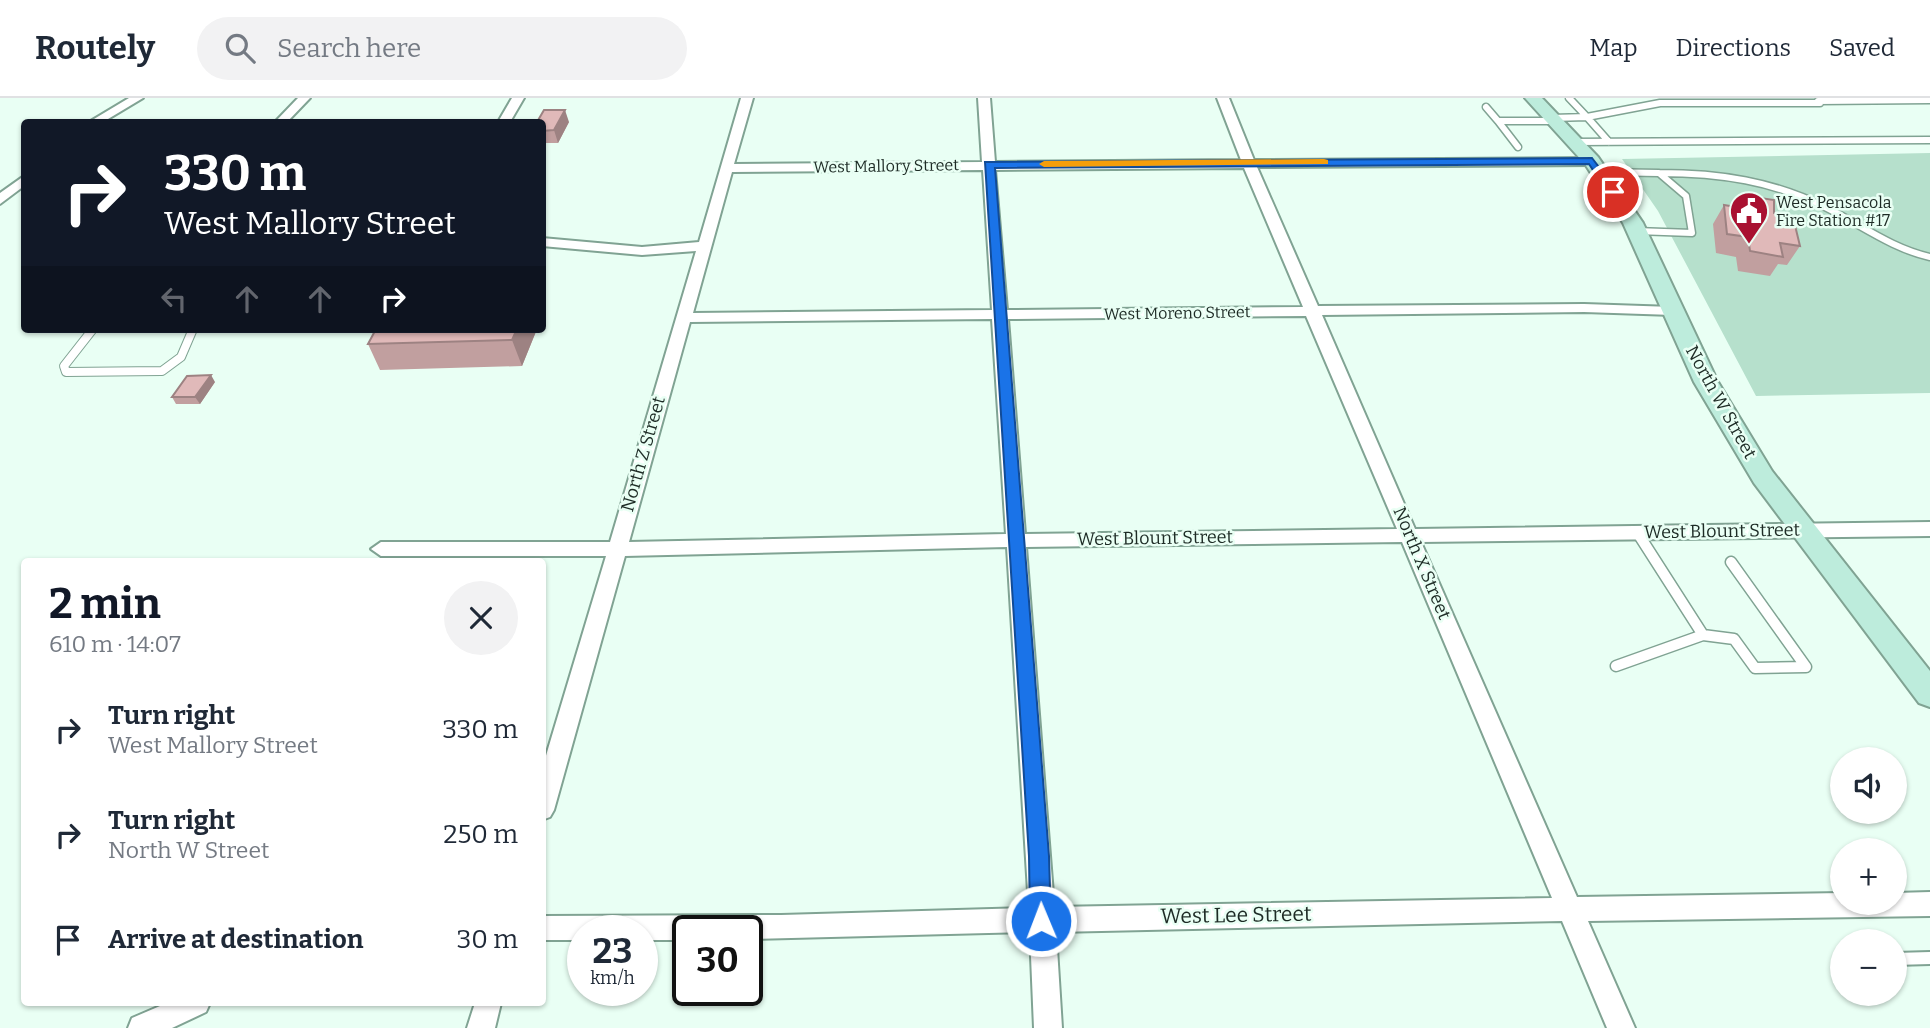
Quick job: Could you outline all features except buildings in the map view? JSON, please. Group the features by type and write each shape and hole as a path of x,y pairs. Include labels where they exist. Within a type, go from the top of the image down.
{"main road":[{"name":"North W Street","path":"1533,98 1596,167 1636,231 1727,420 1763,477 1930,694"}],"street":[{"path":"100,119 137,98"},
{"path":"284,119 304,98"},
{"path":"506,119 518,98"},
{"name":"North Z Street","path":"546,796 747,98"},
{"path":"984,98 1002,315 1014,540 1039,856 1048,1028"},
{"name":"North X Street","path":"1223,98 1621,1028"},
{"name":"West Mallory Street","path":"726,167 1249,162 1596,167"},
{"path":"0,200 21,182"},
{"path":"546,242 642,251 703,246"},
{"name":"West Moreno Street","path":"682,318 1584,308 1673,310"},
{"name":"West Blount Street","path":"381,549 616,549 1014,540 1930,529"},
{"name":"West Lee Street","path":"546,928 1930,904"},
{"path":"142,1028 190,1006"},
{"path":"481,1028 487,1006"}],"lane":[{"path":"1569,98 1609,142"},
{"path":"1498,121 1587,117 1660,103 1930,100"},
{"path":"1486,107 1518,147"},
{"path":"1575,142 1930,140"},
{"path":"1596,167 1659,173 1696,173 1769,185 1806,198 1912,253 1930,257"},
{"path":"1636,231 1692,233 1686,196 1659,173"},
{"path":"90,333 64,366 66,372 162,371 181,358 191,333"},
{"path":"1637,532 1703,635"},
{"path":"1616,666 1703,635 1734,639 1755,668 1806,667 1731,562"},
{"path":"1907,959 1930,958"}],"green space":[{"path":"1930,153 1930,393 1756,396 1658,211 1622,159"}],"slow traffic":[{"path":"1044,164 1324,162"}],"place":[{"name":"West Pensacola Fire Station #17","path":"1749,245"}],"route":[{"path":"1041,921 1039,856 1004,388 1002,315 989,164 1506,159 1592,161 1613,192"}]}
